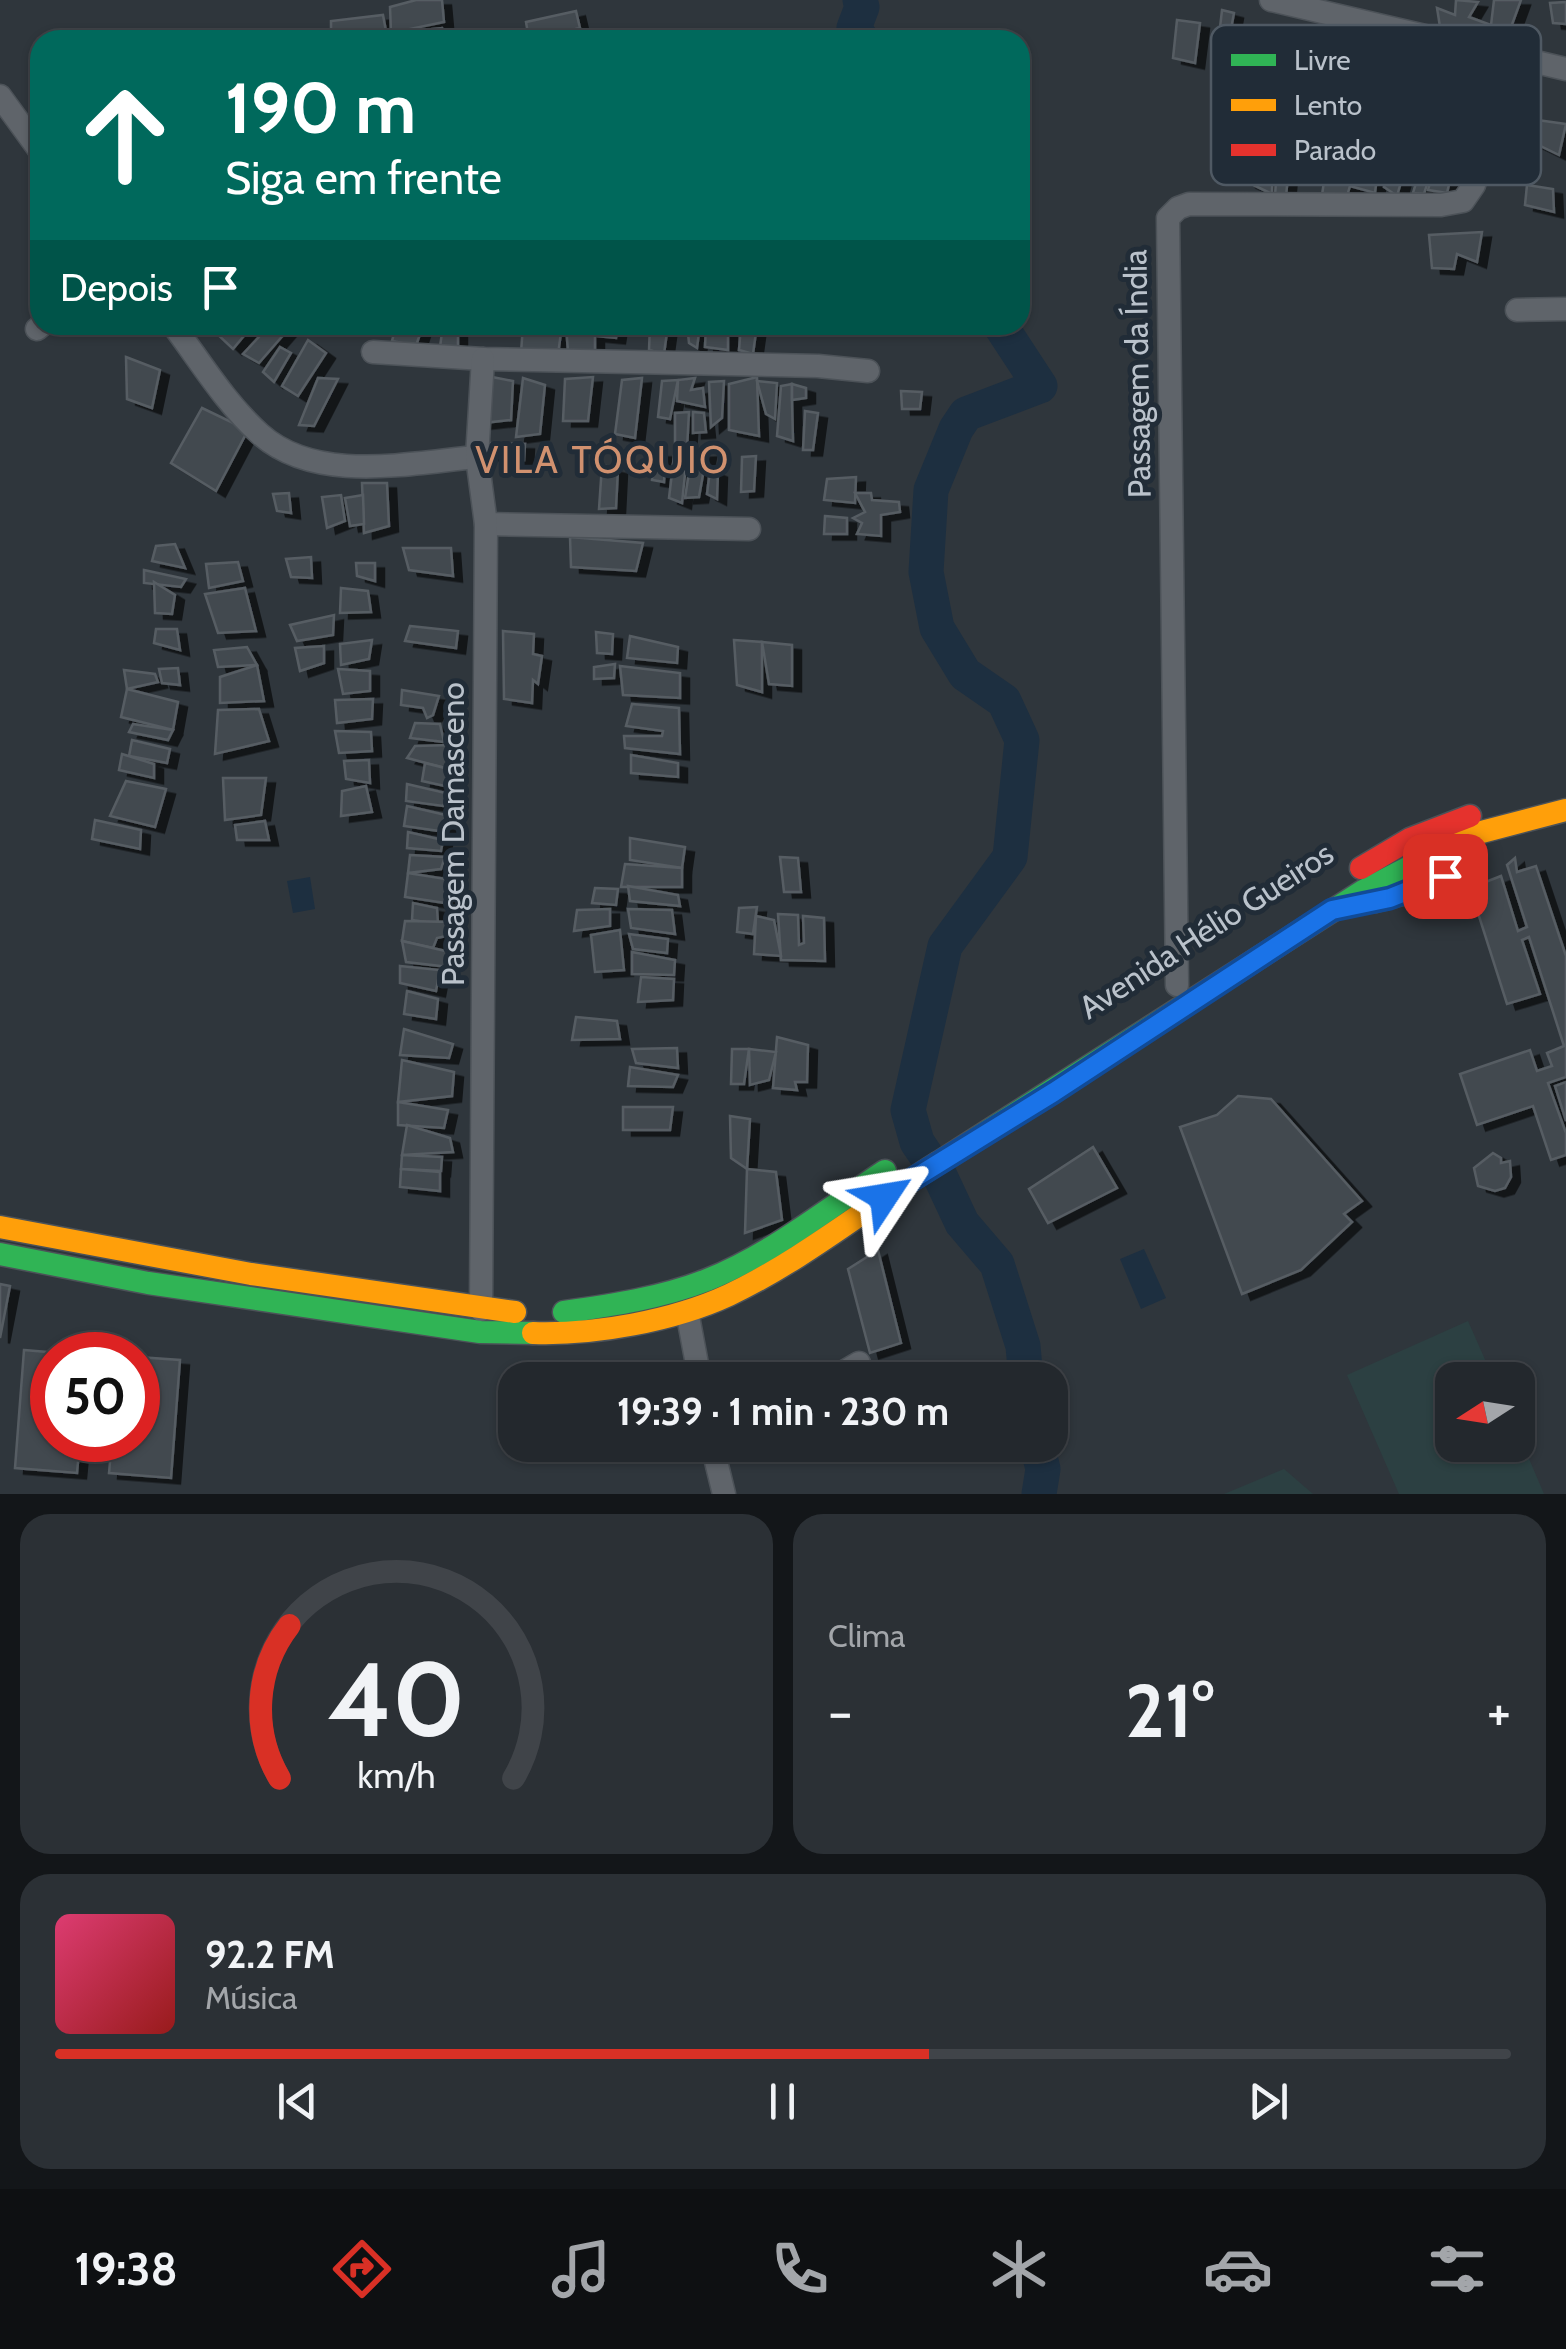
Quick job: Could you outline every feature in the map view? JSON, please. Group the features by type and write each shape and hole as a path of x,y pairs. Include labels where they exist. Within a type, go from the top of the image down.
{"main road":[{"name":"Avenida Hélio Gueiros","path":"1456,831 1516,801 1566,793"},
{"name":"Avenida Hélio Gueiros","path":"904,1171 1177,985 1410,839 1566,810"},
{"name":"Avenida Hélio Gueiros","path":"945,1145 1054,1092 1332,910 1390,898 1445,876 1459,867 1464,854 1456,831"},
{"path":"0,1227 251,1274 522,1313 596,1308 710,1278 904,1171"},
{"path":"0,1254 148,1283 480,1332 552,1334 600,1330 687,1311 762,1278 904,1171"}],"street":[{"path":"1271,0 1381,25"},
{"path":"1541,62 1566,69"},
{"path":"0,96 30,137"},
{"name":"Passagem da Índia","path":"1177,985 1168,218 1188,204 1422,205 1463,201 1473,185"},
{"path":"1517,310 1566,310"},
{"path":"181,335 261,436 302,457 339,465 477,457"},
{"path":"373,352 482,359 818,366 868,371"},
{"name":"Passagem Damasceno","path":"481,1310 486,524 477,457 482,359"},
{"path":"486,524 749,529"},
{"path":"687,1311 697,1362"},
{"path":"718,1462 724,1494"}],"green space":[{"path":"1468,1321 1486,1362 1435,1362 1435,1462 1530,1462 1544,1494 1399,1494 1347,1375"},
{"path":"1284,1469 1313,1494 1224,1494"}],"water":[{"path":"310,877 315,909 293,913 287,881"},
{"path":"1144,1249 1166,1298 1141,1309 1120,1259"}],"building":[{"path":"416,0 442,0 444,22 391,30 390,7"},
{"path":"1456,0 1478,2 1469,17 1491,25 1440,25 1437,8 1455,15"},
{"path":"1494,0 1521,0 1512,25 1491,25"},
{"path":"1566,2 1566,24 1553,23 1550,3"},
{"path":"1222,10 1234,13 1232,25 1220,25"},
{"path":"576,11 580,28 527,30 526,22"},
{"path":"383,15 386,30 331,30 331,21"},
{"path":"1177,20 1200,23 1195,63 1173,58"},
{"path":"1541,121 1566,124 1559,155 1541,146"},
{"path":"1253,185 1272,185 1272,194"},
{"path":"1276,185 1287,185 1286,198 1275,197"},
{"path":"1323,185 1376,185 1375,193 1350,186 1346,199 1322,195"},
{"path":"1384,185 1400,185 1397,196"},
{"path":"1415,185 1427,185 1424,194 1413,193"},
{"path":"1429,185 1449,185 1447,193 1428,190"},
{"path":"1527,185 1553,189 1554,212 1525,205"},
{"path":"1482,232 1477,262 1457,254 1454,269 1432,268 1429,235"},
{"path":"218,335 245,335 233,349"},
{"path":"261,335 283,335 259,363 243,354"},
{"path":"394,335 420,335 416,346 392,341"},
{"path":"442,335 458,335 458,351 440,347"},
{"path":"522,335 561,335 558,355 521,353"},
{"path":"567,335 595,335 595,354 568,352"},
{"path":"650,335 667,335 664,354 649,350"},
{"path":"688,335 699,335 697,348 689,343"},
{"path":"706,335 728,335 728,350 705,347"},
{"path":"740,335 756,335 753,354 739,350"},
{"path":"308,340 326,353 298,396 282,386"},
{"path":"280,347 291,353 274,382 263,372"},
{"path":"126,357 160,370 152,408 127,399"},
{"path":"487,376 513,381 511,420 483,423"},
{"path":"593,377 588,421 563,421 565,379"},
{"path":"757,377 759,436 729,430 729,384"},
{"path":"318,378 338,379 314,426 299,425"},
{"path":"523,378 545,385 540,434 516,437"},
{"path":"642,378 635,438 615,434 622,380"},
{"path":"695,378 691,390 703,388 705,407 677,401 678,380"},
{"path":"678,380 670,419 658,417 662,381"},
{"path":"724,381 722,418 711,427 709,382"},
{"path":"757,381 777,383 775,419 766,414"},
{"path":"792,384 793,441 777,436 781,386"},
{"path":"792,384 806,388 806,398 792,400"},
{"path":"901,391 922,392 920,409 902,409"},
{"path":"202,408 248,430 216,491 171,463"},
{"path":"805,411 818,413 813,450 803,450"},
{"path":"689,412 687,449 675,448 675,413"},
{"path":"693,412 704,413 706,432 693,433"},
{"path":"488,443 525,444 524,460 487,454"},
{"path":"654,452 666,452 664,482 652,480"},
{"path":"707,452 699,497 685,498 692,453"},
{"path":"687,455 682,503 669,498 674,456"},
{"path":"756,456 754,491 741,492 742,457"},
{"path":"602,465 618,469 616,508 599,509"},
{"path":"710,469 718,472 717,499 707,494"},
{"path":"856,477 855,503 824,500 827,479"},
{"path":"362,483 387,483 389,526 364,533"},
{"path":"289,493 291,513 277,511 273,494"},
{"path":"855,493 871,493 872,500 899,502 900,512 881,515 881,536 857,534 862,523 853,518 865,512"},
{"path":"341,495 345,521 327,528 322,497"},
{"path":"363,495 364,524 350,526 345,498"},
{"path":"825,516 847,518 847,534 824,534"},
{"path":"570,537 643,543 636,571 571,567"},
{"path":"175,544 185,568 152,561 156,546"},
{"path":"403,548 451,548 453,576 409,570"},
{"path":"311,557 312,578 291,577 286,559"},
{"path":"238,562 243,581 209,588 206,564"},
{"path":"356,563 375,563 375,581 357,576"},
{"path":"144,570 186,579 181,587 144,583"},
{"path":"154,582 175,595 172,614 155,613"},
{"path":"245,588 256,631 218,633 205,594"},
{"path":"341,588 368,591 371,612 340,613"},
{"path":"334,615 333,635 297,641 290,625"},
{"path":"410,626 458,631 456,648 405,641"},
{"path":"156,629 177,629 180,650 154,643"},
{"path":"503,631 534,634 533,654 542,656 538,684 533,680 532,703 504,699"},
{"path":"596,632 613,634 612,654 597,653"},
{"path":"630,636 678,647 677,663 627,658"},
{"path":"372,640 369,659 341,665 340,644"},
{"path":"734,640 762,642 762,692 737,685"},
{"path":"762,642 792,645 792,686 769,684"},
{"path":"324,646 324,663 300,671 295,648"},
{"path":"247,647 257,665 218,667 214,650"},
{"path":"615,664 614,678 594,679 594,667"},
{"path":"257,665 264,701 220,703 220,677"},
{"path":"620,666 680,673 680,698 623,695"},
{"path":"178,668 180,685 162,683 159,669"},
{"path":"338,669 370,671 370,691 343,694"},
{"path":"124,670 155,674 158,682 127,689"},
{"path":"127,689 178,702 173,730 121,717"},
{"path":"402,690 439,696 433,715 427,718 423,708 401,705"},
{"path":"373,699 372,719 337,723 335,700"},
{"path":"632,704 679,708 680,754 625,748 624,736 662,736 663,731 626,726"},
{"path":"259,709 269,741 215,754 218,710"},
{"path":"415,723 440,724 444,742 410,738"},
{"path":"133,724 173,730 168,740 129,732"},
{"path":"335,731 371,732 372,751 339,753"},
{"path":"132,740 170,749 167,763 129,756"},
{"path":"450,745 449,769 407,758 415,746"},
{"path":"122,754 154,764 154,778 119,770"},
{"path":"631,755 678,763 678,777 631,773"},
{"path":"369,760 370,783 346,779 344,761"},
{"path":"425,763 449,769 445,786 422,781"},
{"path":"223,778 266,778 261,815 225,820"},
{"path":"126,781 166,789 155,827 110,816"},
{"path":"407,784 450,794 443,806 406,801"},
{"path":"366,786 372,812 341,816 342,791"},
{"path":"407,806 450,816 446,832 404,826"},
{"path":"95,820 141,830 140,849 92,839"},
{"path":"265,821 269,840 237,840 235,825"},
{"path":"408,832 443,840 441,851 407,848"},
{"path":"630,838 685,847 682,868 630,860"},
{"path":"410,855 445,857 441,869 408,873"},
{"path":"780,857 798,858 801,892 784,892"},
{"path":"1515,858 1517,872 1536,866 1566,956 1566,1077 1548,1083 1566,1133 1566,1155 1551,1160 1533,1106 1477,1125 1460,1074 1530,1050 1537,1071 1552,1066 1547,1053 1564,1046 1529,937 1522,940 1540,994 1507,1004 1470,888 1501,876 1518,931 1527,927 1507,865"},
{"path":"625,864 682,868 682,887 621,887"},
{"path":"408,873 446,879 445,903 405,897"},
{"path":"628,886 678,895 680,906 630,901"},
{"path":"595,888 618,889 616,905 592,903"},
{"path":"413,903 437,908 438,924 412,920"},
{"path":"757,907 753,934 737,932 739,908"},
{"path":"610,909 610,926 574,931 577,910"},
{"path":"628,909 672,910 675,934 631,928"},
{"path":"778,914 798,915 799,945 804,943 803,916 824,918 825,961 781,960"},
{"path":"756,916 774,920 781,956 754,954"},
{"path":"405,921 453,922 455,934 437,938 433,948 402,941"},
{"path":"620,930 624,970 595,972 591,935"},
{"path":"629,934 668,939 667,953 633,949"},
{"path":"402,941 450,952 449,967 406,962"},
{"path":"632,952 675,960 674,975 632,974"},
{"path":"400,966 440,970 436,991 400,983"},
{"path":"641,977 674,979 673,1000 638,1002"},
{"path":"407,991 438,999 436,1019 404,1014"},
{"path":"576,1017 617,1021 620,1039 572,1040"},
{"path":"404,1029 453,1044 449,1058 400,1055"},
{"path":"777,1037 808,1045 807,1082 795,1082 797,1090 773,1088"},
{"path":"677,1048 678,1068 636,1063 632,1049"},
{"path":"732,1049 749,1049 744,1084 731,1084"},
{"path":"749,1049 776,1052 769,1080 750,1085"},
{"path":"402,1060 454,1072 452,1096 398,1102"},
{"path":"630,1067 678,1075 673,1087 628,1086"},
{"path":"1566,1082 1566,1121 1555,1086"},
{"path":"1238,1096 1271,1099 1362,1201 1344,1214 1352,1222 1301,1270 1242,1294 1180,1127 1217,1115"},
{"path":"398,1102 448,1110 444,1128 398,1125"},
{"path":"623,1107 673,1107 670,1130 623,1130"},
{"path":"730,1116 750,1119 747,1169 731,1158"},
{"path":"407,1125 450,1138 453,1152 402,1155"},
{"path":"1093,1147 1117,1188 1048,1223 1029,1189"},
{"path":"1493,1153 1501,1158 1501,1163 1510,1161 1511,1177 1505,1188 1495,1191 1478,1186 1474,1168"},
{"path":"402,1155 442,1157 441,1171 401,1169"},
{"path":"401,1169 440,1172 440,1191 400,1187"},
{"path":"747,1169 776,1172 782,1220 745,1233"},
{"path":"878,1250 901,1343 870,1353 848,1269"},
{"path":"0,1284 10,1286 0,1338"},
{"path":"24,1350 30,1350 30,1462 78,1462 77,1473 15,1468"},
{"path":"160,1359 180,1360 171,1478 109,1473 110,1462 160,1462"}],"waterway":[{"path":"855,30 862,7 860,0"},
{"path":"1007,335 1040,386 966,414 956,429 931,490 926,572 937,628 965,674 1004,701 1022,740 1010,857 945,946 908,1110 917,1142 940,1176 962,1223 997,1264 1024,1362"},
{"path":"1039,1494 1041,1462"}],"traffic: fast":[{"path":"1375,901 1425,886 1456,865 1464,854 1454,824"},
{"path":"938,1163 1363,891 1421,861"},
{"path":"564,1312 619,1304 707,1280 777,1244 885,1171"},
{"path":"0,1254 148,1283 480,1332 533,1333"}],"traffic: slow":[{"path":"1421,861 1474,834 1566,810"},
{"path":"533,1333 581,1332 633,1324 729,1295 809,1249 938,1163"},
{"path":"0,1227 251,1274 515,1312"}],"traffic: jam":[{"path":"1361,868 1410,839 1470,816"}],"district":[{"name":"VILA TÓQUIO","path":"603,459"}],"route":[{"path":"884,1197 1054,1092 1332,910 1390,898 1445,876"}]}
